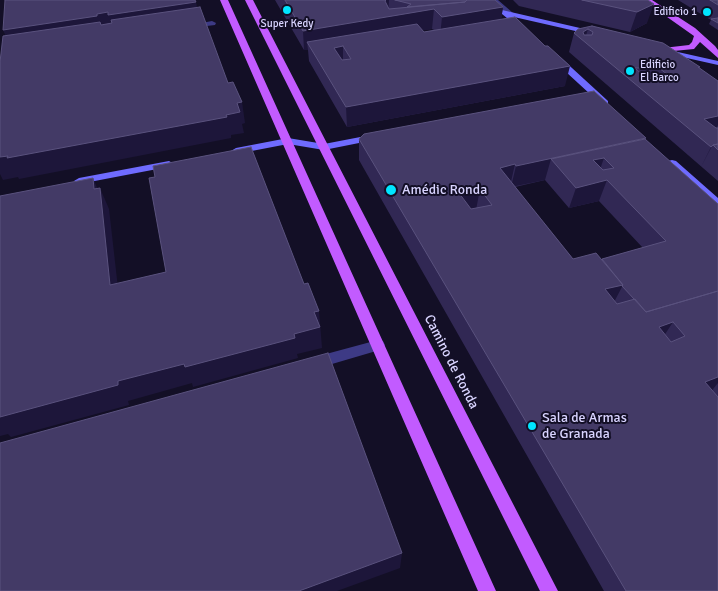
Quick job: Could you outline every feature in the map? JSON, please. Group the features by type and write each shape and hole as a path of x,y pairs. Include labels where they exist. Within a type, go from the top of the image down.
{"main road":[{"path":"224,0 487,591"},
{"name":"Camino de Ronda","path":"249,0 549,591"},
{"path":"647,0 698,35 718,56"},
{"path":"666,50 684,49 694,46 698,35"}],"street":[{"path":"494,0 528,33 552,26 570,28"},
{"path":"496,10 598,34"},
{"path":"184,27 212,22"},
{"path":"655,48 718,62"},
{"path":"553,56 591,96 609,106"},
{"path":"230,152 288,141 324,147 385,136"},
{"path":"667,159 718,204"},
{"path":"67,184 182,162"},
{"path":"299,368 378,345"}],"building":[{"path":"5,0 195,0 196,2 108,15 108,12 97,14 97,16 3,30"},
{"path":"285,0 386,0 389,9 465,2 467,0 495,0 503,7 442,17 434,9 303,31"},
{"path":"395,0 467,0 465,2 407,7 411,4"},
{"path":"582,0 648,0 654,4 637,12"},
{"path":"710,0 718,0 718,5"},
{"path":"200,7 228,83 233,82 242,102 237,103 240,112 226,115 227,117 7,158 8,156 0,157 0,62 3,36 100,22 101,25 112,23 111,20"},
{"path":"515,17 545,46 548,46 570,66 346,107 307,42 417,24 424,32","holes":["343,46 351,59 342,60 334,48"]},
{"path":"718,18 718,23 711,19"},
{"path":"592,26 663,43 718,81 718,116 704,119 718,128 718,144 711,147 574,33 578,29","holes":["588,29 593,32 592,35 584,35 583,32","635,68 659,68 668,75 647,79"]},
{"path":"594,91 646,138 500,168 573,259 596,253 623,285 605,289 617,304 635,299 646,312 718,291 718,377 705,382 718,397 718,591 626,591 359,139 364,134","holes":["480,189 492,205 471,209 459,193","673,322 685,336 671,342 659,327"]},
{"path":"645,139 718,204 718,291 646,312 622,286 602,259 666,241 607,180 576,188 551,159","holes":["604,158 614,168 603,170 593,160"]},
{"path":"251,147 304,284 308,283 319,311 314,312 320,327 294,334 295,338 185,367 184,364 118,381 118,385 0,417 0,196 93,178 94,189 100,188 110,285 166,272 149,178 155,177 153,166"},
{"path":"328,353 402,553 299,591 0,591 0,443"}],"place":[{"name":"Super Kedy","path":"287,10"},
{"name":"Edificio 1","path":"707,12"},
{"name":"Edificio El Barco","path":"630,71"},
{"name":"Amédic Ronda","path":"391,190"},
{"name":"Sala de Armas de Granada","path":"532,426"}]}
